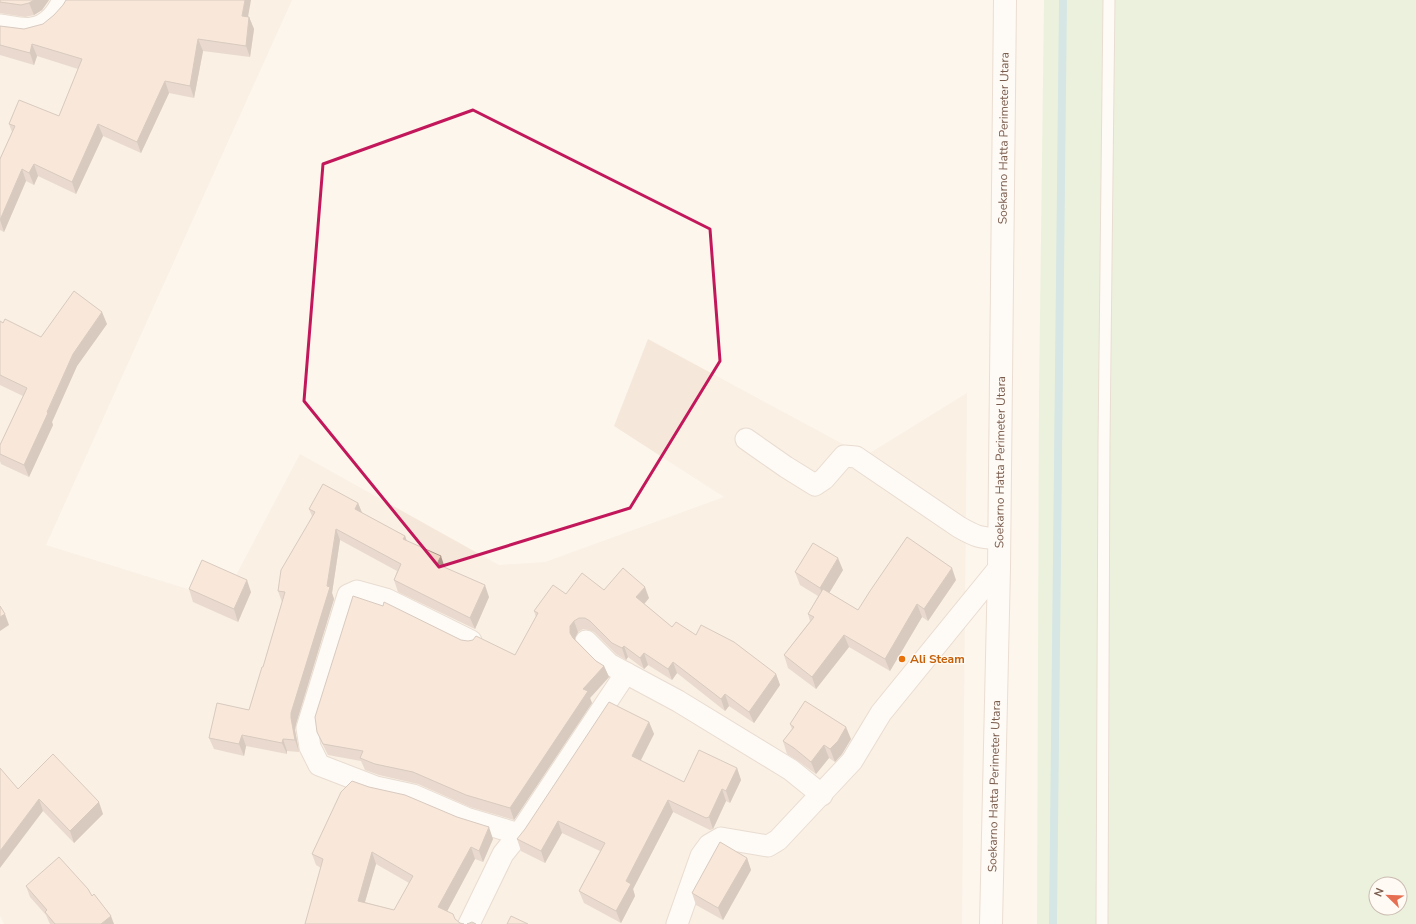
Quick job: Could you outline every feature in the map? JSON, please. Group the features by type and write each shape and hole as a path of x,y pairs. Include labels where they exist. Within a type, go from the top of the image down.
{"main road":[{"name":"Soekarno Hatta Perimeter Utara","path":"991,924 999,568 1005,0"}],"street":[{"path":"0,26 32,28 47,22 58,11 63,0"},
{"path":"746,439 815,485 824,479 844,456 856,457 973,535 985,538 999,538"},
{"path":"677,924 700,856 709,844 721,838 768,846 778,840 852,761 881,713 999,568"},
{"path":"471,641 386,599 357,591 348,595 306,728 310,747 319,765 376,787 413,795 466,818 519,834"},
{"path":"586,641 609,664 678,701 778,762 822,794"},
{"path":"469,924 503,854 519,834 626,673"}],"lane":[{"path":"1102,924 1104,444 1109,0"}],"highlighted area":[{"path":"473,110 710,229 720,361 630,508 439,567 304,401 323,164"}],"shaded area":[{"path":"0,0 292,0 46,545 223,600 300,454 499,565 545,562 724,497 614,426 648,339 865,456 967,393 962,924 4,924 0,916"}],"green space":[{"path":"1044,0 1416,0 1416,924 1037,924 1039,394"}],"building":[{"path":"0,0 34,0 21,5 0,2"},
{"path":"66,0 245,0 242,16 249,17 246,46 198,39 190,86 165,81 137,142 98,124 72,182 34,164 29,173 22,169 0,220 0,159 15,126 9,124 19,100 59,116 82,59 32,44 30,53 0,45 0,26 24,29 43,24 54,15"},
{"path":"74,291 102,312 73,354 24,465 0,454 0,445 27,388 0,375 0,321 3,323 5,319 41,337"},
{"path":"323,484 358,503 355,509 405,536 403,539 441,556 437,564 485,585 470,618 394,580 401,564 336,529 327,586 330,587 291,713 295,740 283,739 282,743 242,735 239,744 209,738 217,703 249,710 285,592 278,591 281,570 315,512 309,509"},
{"path":"907,537 952,568 924,609 917,604 885,659 844,635 812,677 784,655 814,617 808,614 823,589 858,610"},
{"path":"813,543 838,558 820,588 795,572"},
{"path":"202,560 247,580 234,609 189,589"},
{"path":"623,568 645,587 636,597 672,627 676,622 696,635 701,625 734,642 776,674 749,712 725,694 721,699 673,662 668,669 644,653 640,658 624,646 622,648 612,643 590,621 585,618 579,618 570,626 570,633 573,638 596,661 604,666 583,689 588,691 510,808 466,795 413,772 375,764 360,758 363,751 323,744 317,732 315,717 353,596 383,606 384,602 461,640 473,640 476,636 515,655 538,613 534,611 553,585 566,594 582,573 604,590"},
{"path":"0,606 5,614 0,617"},
{"path":"805,701 846,727 838,741 830,749 824,745 811,762 783,741 794,727 790,724"},
{"path":"609,702 649,722 632,756 684,782 699,750 737,768 726,791 722,789 709,817 706,818 668,800 626,881 631,884 616,911 579,891 605,843 558,821 541,851 517,839"},
{"path":"53,754 99,802 70,831 39,799 0,851 0,768 18,789"},
{"path":"352,781 369,787 405,795 457,817 489,827 479,851 471,847 438,907 453,914 455,919 464,924 305,924 323,859 312,854 341,792","holes":["372,852 413,876 394,910 358,901"]},
{"path":"720,842 747,858 718,908 692,893"},
{"path":"59,857 88,889 92,896 94,894 111,916 101,924 55,924 45,912 47,910 26,886"},
{"path":"511,916 528,924 507,924"}],"waterway":[{"path":"1053,924 1063,0"}],"place":[{"name":"Ali Steam","path":"902,659"}]}
